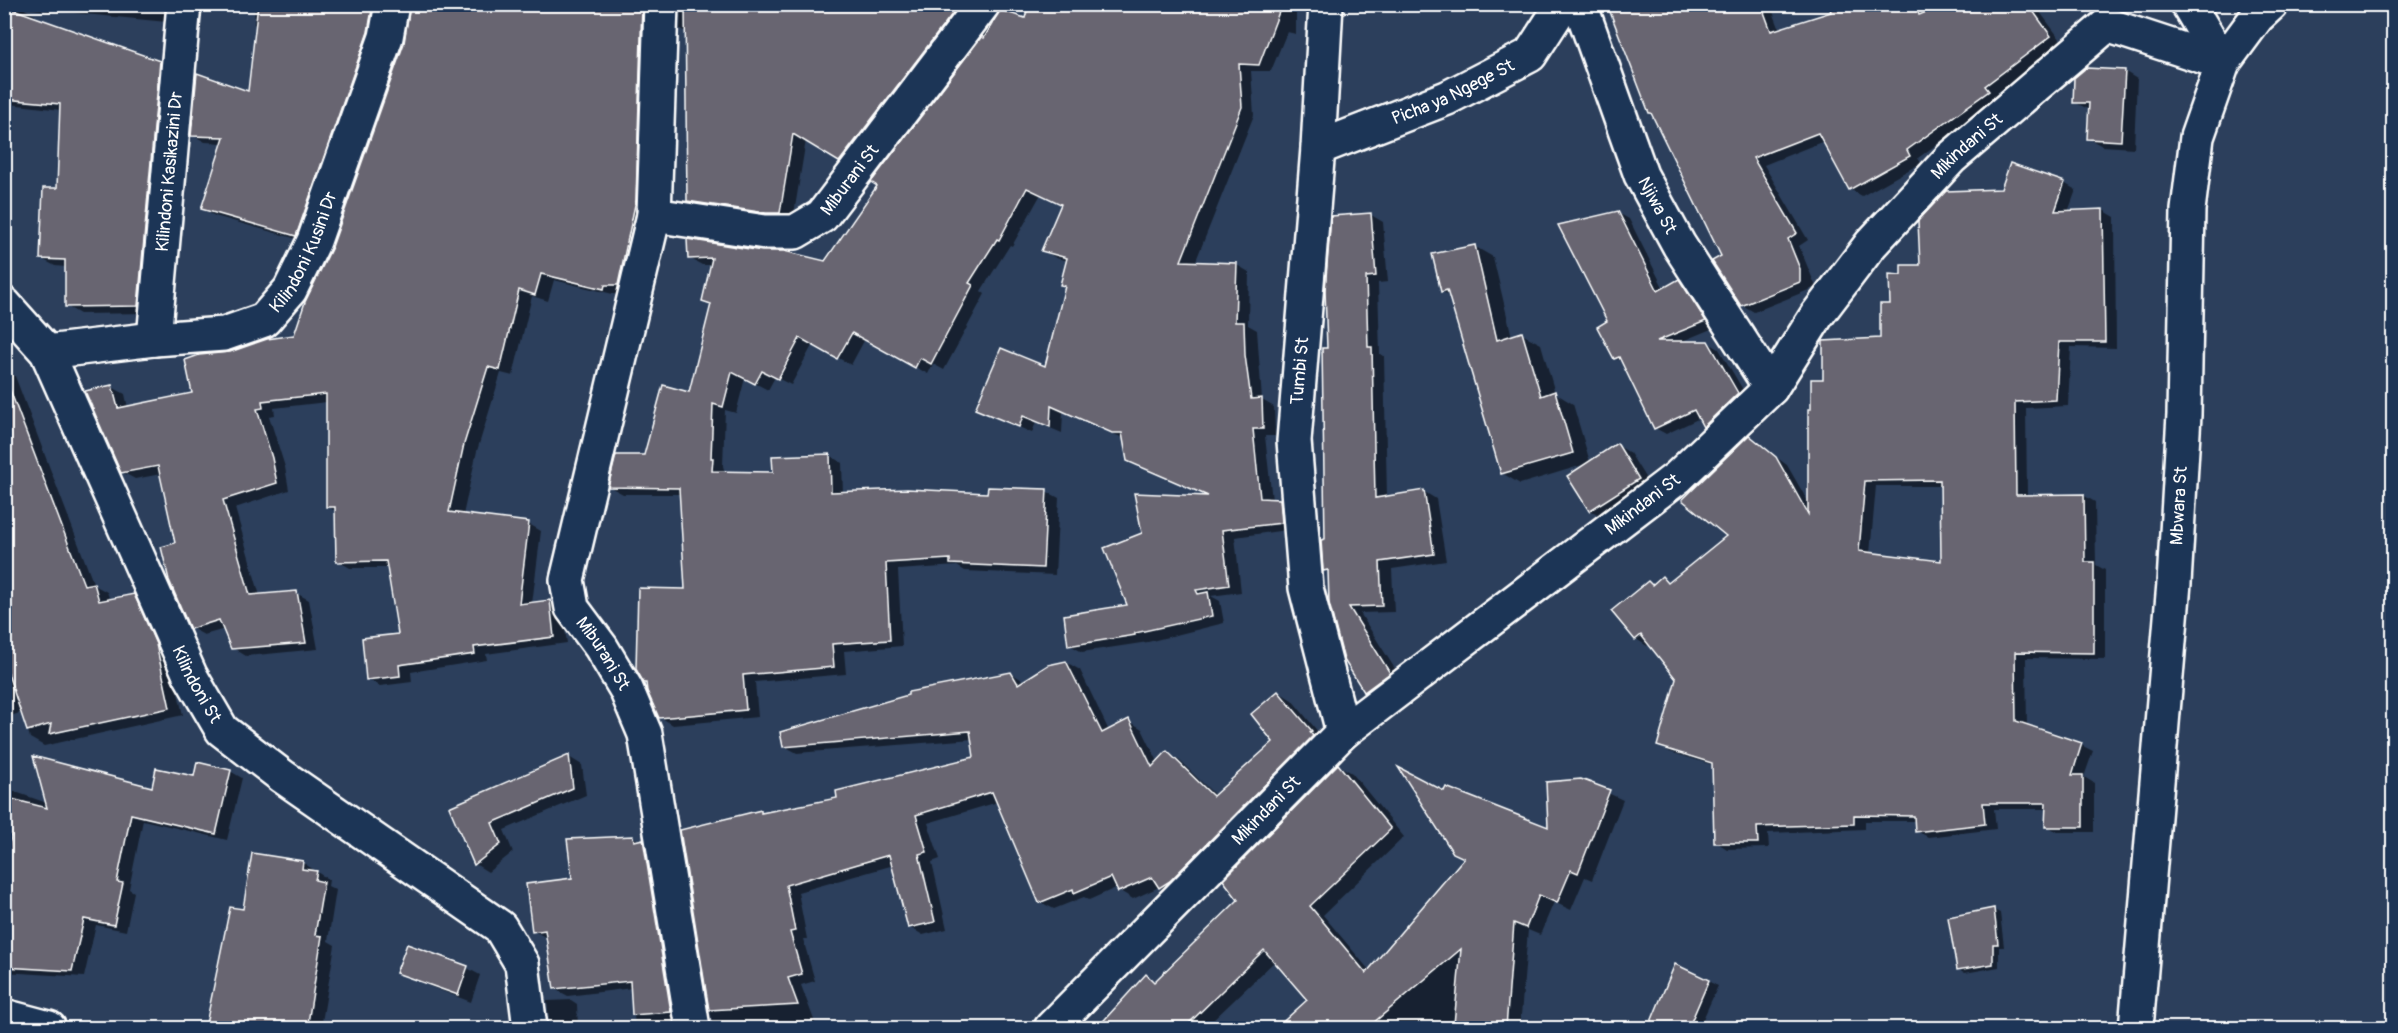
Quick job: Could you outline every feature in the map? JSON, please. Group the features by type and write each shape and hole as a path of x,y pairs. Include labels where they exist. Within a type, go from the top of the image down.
{"street":[{"name":"Kilindoni Kasikazini Dr","path":"154,339 184,4"},
{"name":"Kilindoni Kusini Dr","path":"47,352 154,339 224,334 264,320 290,290 318,231 386,36 392,4"},
{"name":"Miburani St","path":"661,4 654,215 567,580 572,608 601,647 626,689 645,734 693,1029"},
{"name":"Miburani St","path":"654,215 765,232 795,232 822,216 983,4"},
{"name":"Tumbi St","path":"1326,4 1318,148 1294,441 1306,588 1343,732"},
{"name":"Picha ya Ngege St","path":"1318,148 1447,98 1530,55 1563,4"},
{"name":"Njiwa St","path":"1580,4 1641,175 1679,244 1771,388"},
{"path":"2188,4 2223,63"},
{"name":"Mbwara St","path":"2136,1029 2174,583 2184,415 2188,210 2198,137 2223,63 2257,17 2271,4"},
{"name":"Mikindani St","path":"1051,1029 1343,732 1678,477 1771,388 1817,315 1864,253 1943,166 2107,25 2223,63"},
{"name":"Kilindoni St","path":"4,304 47,352 190,675 222,730 282,776 500,927 522,964 530,1029"},
{"path":"4,1016 49,1029"}],"building":[{"path":"258,4 373,4 368,32 296,236 201,209 224,137 191,136 197,73 248,91"},
{"path":"410,4 642,4 636,200 618,285 605,285 604,289 541,274 535,295 519,290 500,370 488,367 464,444 449,512 529,522 519,604 550,600 554,637 474,647 475,654 399,665 400,676 366,680 362,638 398,634 386,561 336,562 335,507 326,507 326,394 262,401 263,408 257,409 277,483 223,500 250,595 297,591 306,643 231,649 219,620 190,629 169,580 161,547 175,543 158,466 121,473 85,391 112,385 118,408 192,393 185,360 199,355 230,352 267,339 294,335 305,302 332,247 404,43"},
{"path":"685,4 952,4 956,9 839,162 793,134 780,213 766,213 687,201"},
{"path":"1029,4 1282,4 1259,65 1239,64 1242,107 1181,261 1237,263 1235,322 1244,322 1245,355 1251,399 1262,398 1263,429 1253,429 1260,498 1280,499 1282,523 1222,530 1229,585 1196,590 1198,594 1208,592 1212,616 1135,633 1135,635 1068,646 1064,615 1127,605 1104,548 1142,533 1134,493 1208,496 1127,461 1122,433 1112,433 1051,406 1050,427 1023,416 1019,427 975,409 1001,348 1045,366 1065,286 1060,285 1067,258 1041,251 1061,204 1027,188 999,240 997,239 969,283 973,285 931,364 920,358 915,368 852,333 837,359 800,338 778,379 762,371 755,384 732,372 723,407 713,404 711,458 713,458 712,471 773,472 772,456 830,454 831,492 907,489 987,493 988,487 1047,489 1043,568 950,564 950,559 886,563 890,640 832,644 834,667 743,675 746,710 659,718 647,691 646,683 636,669 638,588 685,589 679,488 608,487 616,455 644,455 663,385 689,392 711,304 702,301 712,258 688,259 687,239 762,251 784,251 825,261 877,186 871,182 982,36 984,38 1000,10 1025,18"},
{"path":"1607,4 1761,4 1771,31 1831,12 1829,4 1915,4 1919,15 1946,4 2028,4 2051,36 1985,86 1989,91 1907,150 1910,156 1849,190 1818,133 1753,158 1797,233 1788,239 1800,269 1800,282 1741,306 1712,261 1721,256 1649,113"},
{"path":"4,6 160,61 138,306 65,307 65,260 40,259 43,188 57,188 60,104 4,99"},
{"path":"2086,68 2125,70 2121,141 2087,139 2089,103 2073,103 2074,78"},
{"path":"2010,163 2065,182 2055,211 2103,209 2105,342 2059,342 2056,400 2015,402 2016,495 2084,494 2085,562 2094,562 2094,653 2015,652 2016,721 2082,743 2072,775 2083,775 2083,827 2045,827 2046,803 1983,803 1985,824 1915,832 1914,816 1854,815 1854,824 1757,827 1758,843 1714,843 1712,763 1657,746 1676,679 1641,635 1635,640 1611,611 1648,581 1652,585 1662,576 1668,583 1726,536 1682,500 1749,435 1776,457 1808,514 1808,409 1811,409 1811,379 1823,379 1823,341 1880,338 1880,304 1890,304 1889,274 1901,275 1901,265 1920,265 1918,221 1946,191 2001,189","holes":["1940,480 1941,561 1859,551 1865,481"]},
{"path":"1618,211 1658,291 1679,279 1706,321 1657,341 1708,341 1738,393 1703,427 1694,410 1654,429 1619,357 1614,359 1597,327 1607,321 1558,225"},
{"path":"1371,213 1376,276 1366,277 1368,347 1372,347 1375,498 1424,490 1434,554 1380,562 1382,606 1349,607 1390,673 1364,692 1344,660 1329,603 1328,570 1323,571 1321,540 1325,539 1322,348 1327,348 1325,290 1331,216"},
{"path":"1475,245 1497,340 1522,332 1541,396 1555,391 1573,453 1501,474 1447,290 1441,292 1432,254"},
{"path":"4,382 7,382 84,585 94,583 99,601 134,594 156,644 170,708 49,734 51,724 27,731 4,662"},
{"path":"1617,443 1639,479 1589,511 1567,476"},
{"path":"1066,661 1102,733 1129,719 1152,767 1167,751 1213,796 1273,742 1251,714 1278,691 1312,731 1310,732 1313,736 1170,881 1159,888 1152,877 1118,892 1111,877 1074,893 1073,889 1039,903 992,792 916,815 927,852 919,854 935,922 908,928 889,855 786,885 795,931 790,932 802,974 788,978 798,1005 709,1010 680,830 761,810 761,813 837,798 836,791 974,757 970,731 783,747 780,732 908,695 908,692 1011,672 1018,684 1048,665"},
{"path":"569,755 573,788 492,823 501,844 474,865 449,807"},
{"path":"33,756 152,787 156,768 194,776 197,762 231,770 216,834 131,814 117,882 123,883 114,925 84,919 72,971 4,967 4,862 11,836 4,834 4,797 47,808"},
{"path":"1338,764 1391,829 1310,906 1366,973 1464,858 1453,853 1398,767 1444,791 1446,787 1548,827 1546,782 1581,779 1610,790 1578,873 1571,870 1557,903 1539,895 1526,928 1514,923 1506,1028 1454,1024 1461,949 1366,1029 1275,1029 1307,1000 1264,950 1183,1029 1096,1029 1146,974 1154,982 1238,900 1223,880"},
{"path":"633,836 634,841 643,839 671,1012 632,1015 630,981 554,989 545,930 532,932 526,884 572,878 567,839"},
{"path":"252,853 303,861 302,869 317,871 315,880 324,882 315,935 322,936 307,1029 205,1029 230,907 243,909"},
{"path":"1994,908 1998,944 1993,944 1993,964 1957,970 1948,917"},
{"path":"407,944 468,966 458,995 396,973"},
{"path":"1675,964 1709,980 1688,1029 1648,1029"}]}
